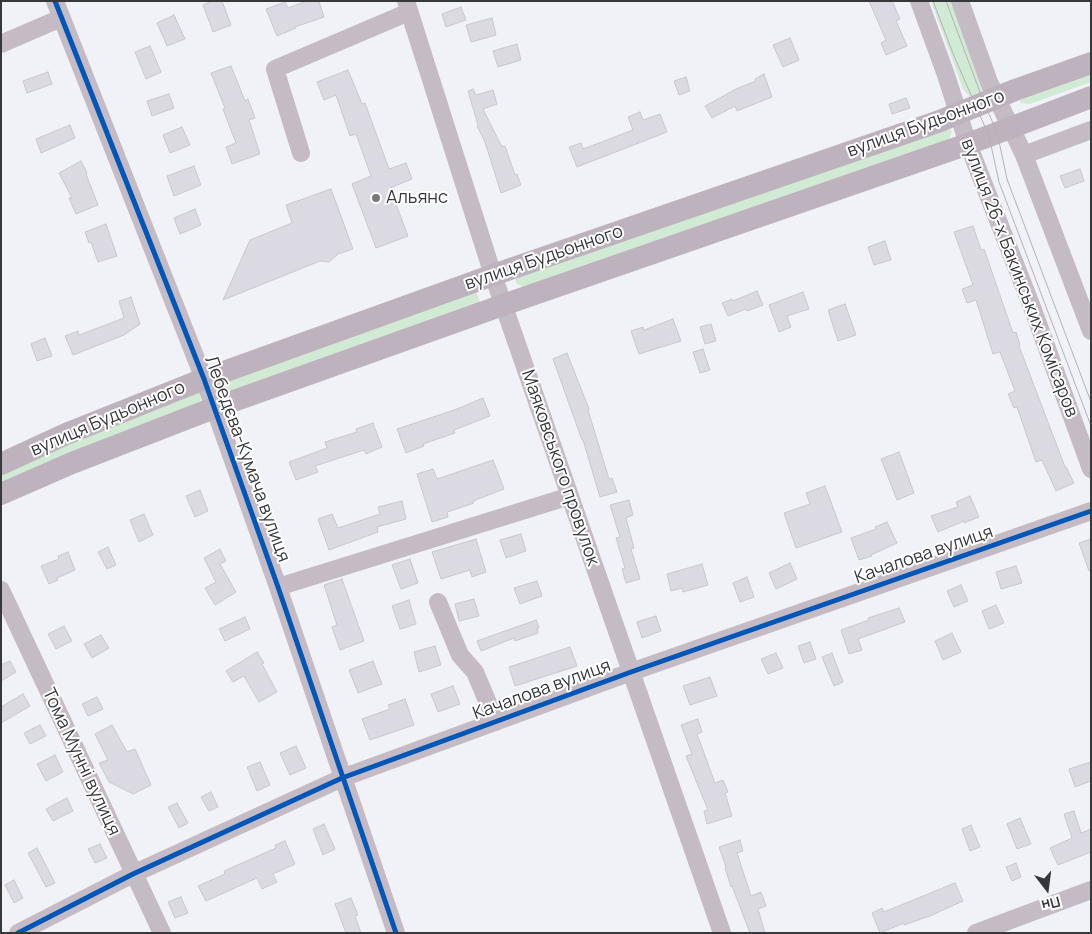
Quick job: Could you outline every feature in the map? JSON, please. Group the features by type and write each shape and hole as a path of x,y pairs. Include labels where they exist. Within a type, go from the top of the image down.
{"main road":[{"name":"вулиця Будьонного","path":"1,464 66,434 204,379 493,275 958,114 1091,63"},
{"name":"вулиця Будьонного","path":"1,494 72,463 214,408 503,305 968,144 1091,97"}],"street":[{"name":"Лебедєва-Кумача вулиця","path":"55,1 204,379 278,587 396,933"},
{"name":"вулиця 26-х Бакинських Комісаров","path":"919,1 946,75 968,144 1032,307 1091,469"},
{"path":"960,1 989,82 1024,155 1091,331"},
{"path":"300,153 275,69 407,7"},
{"name":"Маяковського провулок","path":"407,7 503,305 722,933"},
{"path":"1,44 61,18"},
{"path":"1024,155 1091,130"},
{"path":"278,587 570,496"},
{"name":"Качалова вулиця","path":"18,933 133,874 342,778 631,672 1091,511"},
{"name":"Тома Мунні вулиця","path":"1,590 162,933"},
{"path":"438,602 460,655 475,672 496,722"},
{"path":"976,933 1091,890"}],"green space":[{"path":"931,1 953,1 984,86 983,94 972,99 963,89"},
{"path":"1091,68 1091,82 1030,104 1021,103 1019,100"},
{"path":"948,128 952,131 948,142 523,287 516,283 516,277"},
{"path":"476,292 480,302 227,394 219,390 218,385"},
{"path":"200,392 201,402 1,486 1,472 54,448"}],"building":[{"path":"212,1 222,1 231,25 213,32 203,5"},
{"path":"307,1 319,1 324,17 295,27 277,36 266,9 285,2 288,8"},
{"path":"869,1 892,1 900,19 896,21 907,46 886,55 881,43 886,40"},
{"path":"461,7 466,20 446,27 442,14"},
{"path":"174,15 185,39 167,46 157,23"},
{"path":"492,18 496,35 471,42 466,25"},
{"path":"790,38 799,60 783,67 773,45"},
{"path":"517,44 521,60 498,67 493,51"},
{"path":"150,46 161,72 146,79 135,52"},
{"path":"231,66 245,101 248,99 255,118 249,120 260,154 232,164 226,147 236,143 211,73"},
{"path":"348,70 362,104 365,103 389,169 406,163 412,179 390,188 408,236 376,248 352,184 371,176 356,134 350,136 336,95 324,100 317,82"},
{"path":"48,72 52,84 27,93 23,81"},
{"path":"764,74 772,97 737,111 735,106 712,118 705,106 736,89 756,81 755,79"},
{"path":"686,77 690,91 679,95 674,81"},
{"path":"473,89 476,95 493,90 497,104 483,109 502,147 505,146 515,175 517,174 521,185 501,193 485,142 477,126 468,91"},
{"path":"169,94 174,108 152,116 147,101"},
{"path":"906,98 910,108 892,114 889,104"},
{"path":"640,112 643,120 660,114 667,132 577,167 569,147 581,143 583,149 633,130 628,117"},
{"path":"70,125 75,138 41,153 36,139"},
{"path":"182,127 190,145 170,153 163,135"},
{"path":"81,161 98,205 76,214 69,198 72,198 59,173"},
{"path":"194,166 201,185 174,196 167,176"},
{"path":"1080,169 1084,181 1065,188 1060,176"},
{"path":"331,189 353,249 338,254 329,262 320,261 223,300 250,240 292,223 286,205"},
{"path":"195,209 201,225 180,234 174,218"},
{"path":"106,224 117,256 98,262 91,242 89,243 85,232"},
{"path":"973,226 981,250 984,249 1013,333 1016,332 1019,346 1065,467 1074,483 1056,491 1042,460 1036,462 1017,407 1014,408 1008,394 1015,391 1000,352 993,354 976,300 967,303 962,289 973,285 954,232"},
{"path":"885,241 891,260 874,265 868,247"},
{"path":"757,291 763,305 728,316 722,303 732,299 733,301"},
{"path":"803,292 809,309 787,316 791,327 779,332 769,305"},
{"path":"131,297 140,324 124,335 73,355 65,336 78,331 79,335 124,318 119,301"},
{"path":"845,304 856,335 838,341 828,310"},
{"path":"673,319 681,341 639,354 631,331 643,327 644,330"},
{"path":"711,324 716,341 705,344 700,327"},
{"path":"45,338 52,356 37,361 31,344"},
{"path":"703,349 710,370 700,373 693,352"},
{"path":"567,353 589,409 609,479 612,478 617,492 600,497 583,440 553,359"},
{"path":"483,398 490,416 454,430 455,433 423,444 424,446 406,453 397,429 457,409"},
{"path":"373,423 382,447 366,454 364,450 315,466 318,472 296,480 289,462 327,448 325,442 357,432 356,429"},
{"path":"899,452 914,493 897,500 881,459"},
{"path":"493,460 504,489 473,501 474,503 447,512 448,517 432,522 417,474 433,469 437,479"},
{"path":"825,486 842,532 796,548 784,513 810,504 806,493"},
{"path":"200,490 208,511 195,517 186,496"},
{"path":"970,496 979,517 938,532 931,516 958,507 956,502"},
{"path":"629,500 633,515 626,518 634,548 631,549 640,579 626,583 622,569 625,568 616,538 620,537 610,505"},
{"path":"402,501 406,519 377,527 378,532 329,550 318,519 332,514 338,528 380,514 378,507"},
{"path":"144,514 153,535 139,542 130,520"},
{"path":"887,522 897,543 872,556 859,560 851,538 876,529 875,527"},
{"path":"521,534 526,551 506,558 500,540"},
{"path":"476,539 486,572 472,577 470,570 441,579 432,552"},
{"path":"1091,539 1091,571 1089,571 1079,543"},
{"path":"108,547 116,565 107,569 98,552"},
{"path":"220,549 226,561 220,564 236,592 215,605 205,588 216,582 204,558"},
{"path":"68,552 75,570 49,584 41,566 59,559 58,556"},
{"path":"410,559 418,583 401,589 392,565"},
{"path":"790,563 797,579 776,589 769,573"},
{"path":"702,564 708,585 683,592 682,588 671,591 667,574"},
{"path":"1016,566 1022,583 1001,589 996,572"},
{"path":"747,577 754,597 740,602 733,583"},
{"path":"342,579 364,641 340,650 332,627 337,625 324,585"},
{"path":"537,581 542,596 520,604 514,588"},
{"path":"961,585 968,601 954,607 947,591"},
{"path":"474,599 479,616 459,621 455,604"},
{"path":"409,600 416,624 400,629 392,606"},
{"path":"996,605 1004,623 989,629 982,611"},
{"path":"899,608 905,622 858,639 862,650 849,654 841,630 869,620 868,618"},
{"path":"656,616 661,631 642,638 637,622"},
{"path":"245,617 250,629 225,641 219,629"},
{"path":"536,620 539,628 537,628 538,633 515,641 514,638 481,651 477,641"},
{"path":"64,626 72,641 56,649 48,634"},
{"path":"952,633 961,652 943,660 935,641"},
{"path":"101,635 109,648 92,658 84,644"},
{"path":"810,642 816,659 804,663 798,646"},
{"path":"435,646 441,665 419,672 414,652"},
{"path":"570,647 577,666 515,686 509,667"},
{"path":"257,652 277,692 259,702 244,676 233,682 226,671"},
{"path":"776,653 783,668 768,674 761,659"},
{"path":"832,653 843,682 834,686 822,657"},
{"path":"10,661 16,672 1,681 1,665"},
{"path":"373,661 382,684 358,693 349,670"},
{"path":"710,677 717,696 690,705 683,686"},
{"path":"453,686 460,704 438,712 431,694"},
{"path":"23,694 30,706 1,723 1,707"},
{"path":"97,697 103,709 88,716 82,704"},
{"path":"405,699 414,725 370,740 362,719 390,709 388,705"},
{"path":"698,719 702,732 697,734 715,783 723,780 728,792 725,793 732,816 707,824 704,811 708,810 686,756 692,754 681,725"},
{"path":"40,725 46,736 30,744 24,733"},
{"path":"112,725 127,752 135,749 151,785 133,794 109,782 99,763 108,760 95,734"},
{"path":"296,746 306,768 290,775 280,753"},
{"path":"55,755 63,772 46,781 37,764"},
{"path":"260,762 270,785 257,791 247,767"},
{"path":"1091,762 1091,781 1075,787 1069,769"},
{"path":"211,792 218,807 209,811 201,797"},
{"path":"67,798 73,811 53,821 46,809"},
{"path":"177,803 188,823 179,828 168,807"},
{"path":"1074,811 1081,833 1091,829 1091,852 1058,865 1050,848 1072,838 1064,814"},
{"path":"1020,818 1031,844 1017,849 1007,824"},
{"path":"324,824 335,849 323,855 313,829"},
{"path":"971,825 980,847 970,851 962,829"},
{"path":"740,840 743,851 737,853 751,896 761,892 766,906 758,909 765,933 750,933 731,887 719,847"},
{"path":"285,841 295,864 273,874 277,882 262,889 257,878 206,901 198,886 225,874 224,871 276,848 275,845"},
{"path":"100,844 107,858 95,863 88,849"},
{"path":"37,848 55,883 46,887 28,853"},
{"path":"1016,863 1021,877 1012,881 1006,867"},
{"path":"14,880 23,898 14,903 5,885"},
{"path":"955,883 963,901 930,916 904,925 904,923 880,933 872,913 882,908 884,912"},
{"path":"181,897 188,913 175,918 168,902"},
{"path":"351,898 358,915 355,916 361,933 346,933 335,904"}],"tram line":[{"path":"933,1 954,56 989,136 999,182 1091,426"},
{"path":"946,1 984,103 997,132 1007,179 1091,402"}],"cycle path":[{"path":"55,1 204,379 278,587 396,933"},
{"path":"18,933 133,874 342,778 631,672 1091,511"}],"place":[{"name":"Альянс","path":"376,198"}]}
